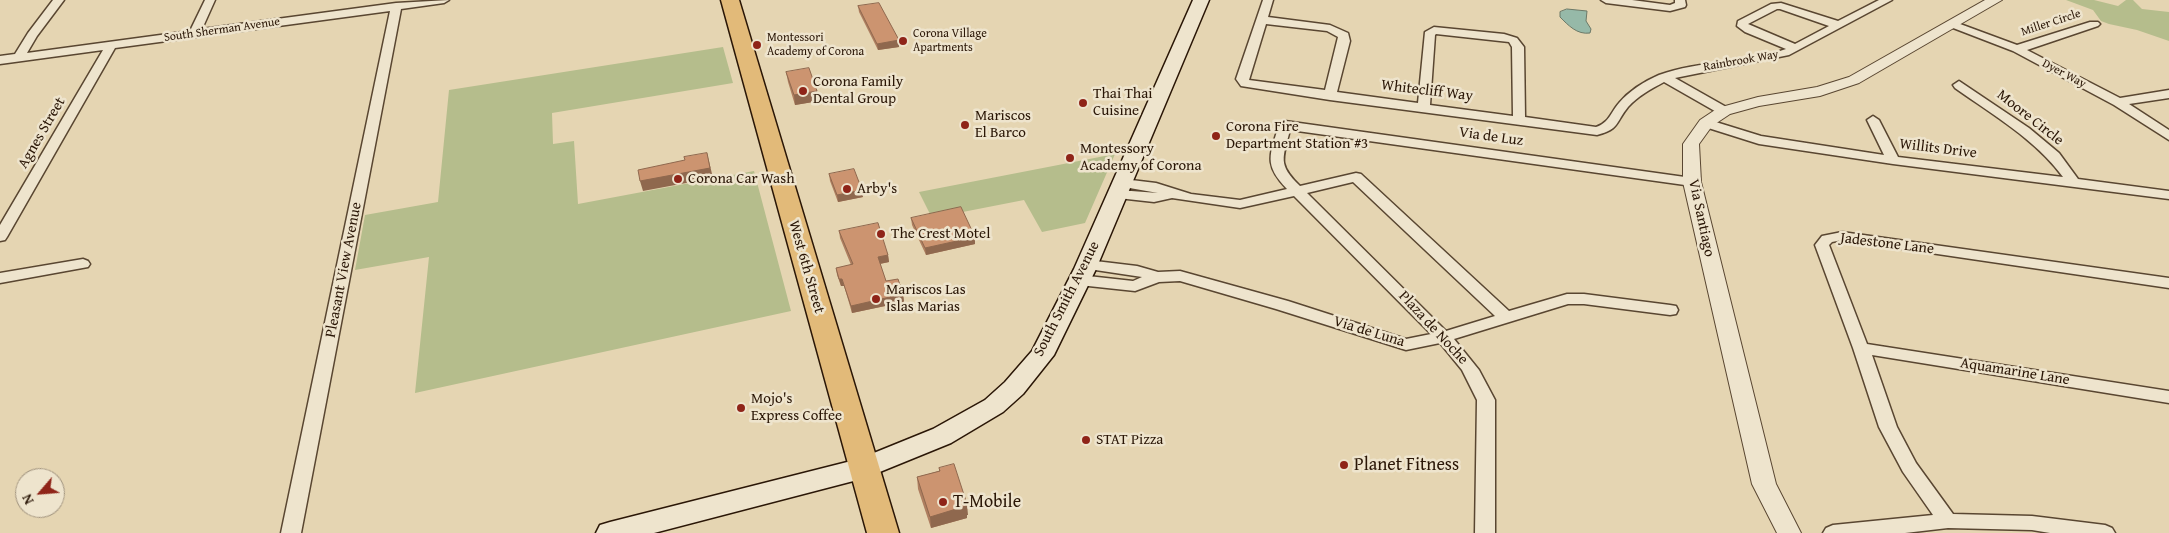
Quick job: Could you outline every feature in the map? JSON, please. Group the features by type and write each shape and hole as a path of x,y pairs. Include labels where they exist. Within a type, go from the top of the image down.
{"main road":[{"name":"West 6th Street","path":"730,0 883,533"},
{"name":"South Smith Avenue","path":"610,533 865,468 942,436 994,406 1014,388 1042,355 1083,273 1120,188 1142,131 1157,103 1201,0"}],"street":[{"path":"8,59 32,35 59,0"},
{"path":"195,34 210,0"},
{"name":"South Sherman Avenue","path":"8,59 195,34 375,5 396,6 444,0"},
{"path":"1268,0 1262,20 1330,28 1344,35 1330,96"},
{"path":"1606,0 1670,8 1681,5 1680,0"},
{"name":"Via Santiago","path":"1789,533 1764,484 1692,182 1691,144 1706,123 1724,111 1758,102 1820,91 1854,80 1995,0"},
{"name":"Rainbrook Way","path":"1604,130 1609,127 1614,117 1627,101 1665,78 1694,69 1776,56 1795,48 1880,1"},
{"name":"Pleasant View Avenue","path":"291,533 396,6"},
{"path":"1795,48 1749,30 1743,26 1742,22 1775,6 1781,6 1838,25"},
{"name":"Whitecliff Way","path":"1262,20 1242,79 1245,83 1330,96 1604,130"},
{"name":"Dyer Way","path":"1952,24 2017,49 2118,102 2169,136"},
{"name":"Miller Circle","path":"2017,49 2094,24"},
{"path":"1424,107 1429,34 1434,30 1504,37 1514,40 1518,47 1519,119"},
{"name":"Agnes Street","path":"0,237 111,46"},
{"path":"1665,78 1724,111"},
{"name":"Moore Circle","path":"1959,85 2032,137 2054,156 2074,183"},
{"path":"2118,102 2169,94"},
{"path":"1873,120 1893,160"},
{"name":"Willits Drive","path":"1706,123 1758,140 1893,160 2169,195"},
{"name":"Via de Luz","path":"1285,125 1692,182"},
{"name":"Plaza de Noche","path":"1285,125 1276,160 1281,175 1467,362 1480,385 1486,400 1485,533"},
{"path":"1120,188 1154,198 1172,194 1240,204 1356,177 1506,317"},
{"name":"Jadestone Lane","path":"1948,521 1909,467 1888,427 1861,348 1822,245 1827,239 1842,236 2169,283"},
{"path":"0,278 83,264"},
{"name":"Via de Luna","path":"1083,273 1135,286 1157,278 1180,276 1282,305 1406,345 1443,337 1568,299 1584,299 1670,310"},
{"name":"Aquamarine Lane","path":"1861,348 2169,396"},
{"path":"1833,533 1948,521 2032,523 2105,533"}],"shaded area":[{"path":"2066,0 2094,0 2118,6 2126,0 2133,0 2142,9 2169,12 2169,41 2137,30 2101,21 2093,10"},
{"path":"1567,9 1587,11 1586,21 1591,29 1590,33 1577,31 1560,17 1560,12"},
{"path":"723,47 733,83 552,113 553,144 574,141 578,204 754,171 791,311 415,393 429,257 355,270 365,215 438,202 449,90"},
{"path":"1115,154 1085,223 1042,232 1024,200 932,218 919,192"}],"building":[{"path":"879,3 899,40 877,44 858,6"},
{"path":"809,68 817,91 794,95 786,72"},
{"path":"707,153 710,168 640,181 638,170 685,160 684,157"},
{"name":"Arby's","path":"854,169 862,190 837,195 829,174"},
{"path":"961,207 975,237 925,248 911,218"},
{"path":"878,223 888,255 878,257 886,281 898,279 903,294 851,306 842,279 839,279 836,268 853,264 839,231"},
{"name":"T-Mobile","path":"954,464 967,504 965,504 966,506 930,517 917,477 940,471 939,468"}],"place":[{"name":"Corona Village Apartments","path":"903,41"},
{"name":"Montessori Academy of Corona","path":"757,45"},
{"name":"Corona Family Dental Group","path":"803,91"},
{"name":"Thai Thai Cuisine","path":"1083,103"},
{"name":"Mariscos El Barco","path":"965,125"},
{"name":"Corona Fire Department Station #3","path":"1216,136"},
{"name":"Montessory Academy of Corona","path":"1070,158"},
{"name":"Corona Car Wash","path":"678,179"},
{"name":"Arby's","path":"847,189"},
{"name":"The Crest Motel","path":"881,234"},
{"name":"Mariscos Las Islas Marias","path":"876,299"},
{"name":"Mojo's Express Coffee","path":"741,408"},
{"name":"STAT Pizza","path":"1086,440"},
{"name":"Planet Fitness","path":"1344,465"},
{"name":"T-Mobile","path":"943,502"}]}
